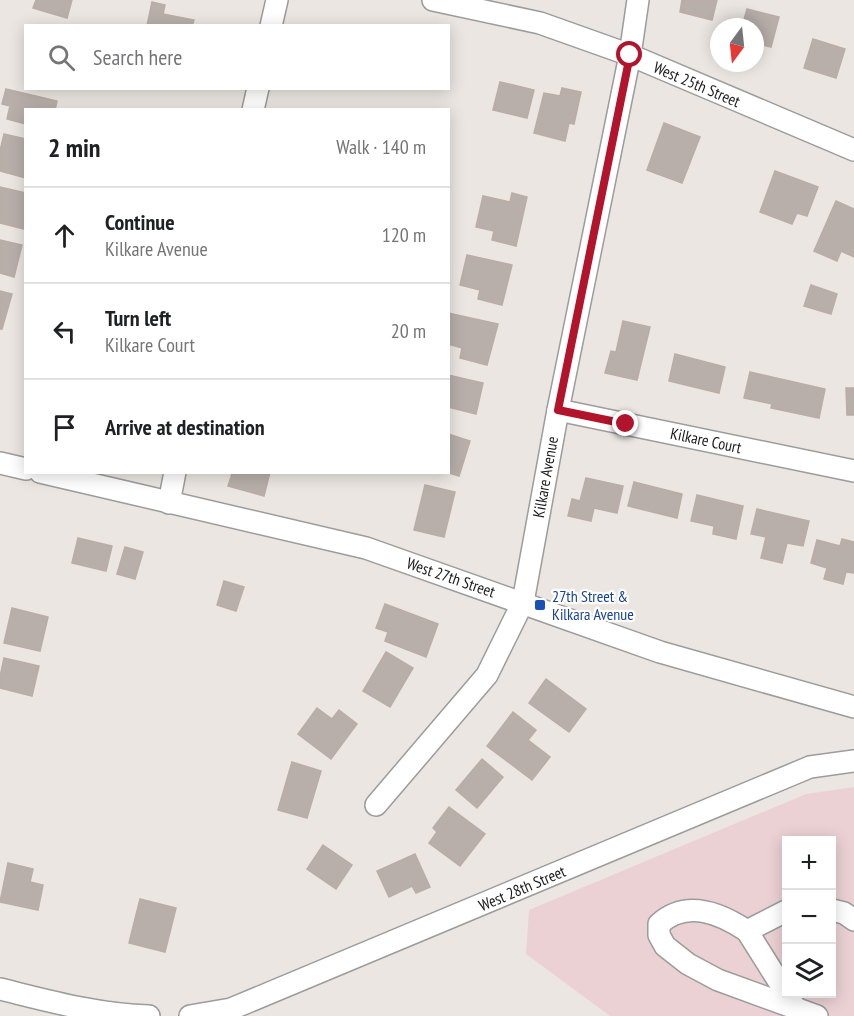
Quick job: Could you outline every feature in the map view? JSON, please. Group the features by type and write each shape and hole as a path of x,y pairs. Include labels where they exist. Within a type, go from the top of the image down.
{"street":[{"path":"271,24 277,0"},
{"name":"West 25th Street","path":"433,0 540,23 630,55 854,150"},
{"name":"Kilkare Avenue","path":"376,805 487,675 523,602 558,410 630,55 638,0"},
{"path":"253,108 258,90"},
{"name":"Kilkare Court","path":"558,410 854,471"},
{"path":"0,463 24,469"},
{"name":"West 27th Street","path":"48,474 366,548 660,652 854,707"},
{"path":"169,503 175,474"},
{"name":"West 28th Street","path":"190,1016 231,1013 810,767 854,760"},
{"path":"796,1009 747,932 732,921 691,909 669,916 659,924 659,935 665,946 688,964 708,975 796,1009 817,1016"},
{"path":"836,911 844,913 854,920"},
{"path":"747,932 782,913"},
{"path":"0,989 58,1004 134,1016 149,1016"}],"shaded area":[{"path":"854,787 854,1016 610,1016 526,954 529,910 806,794"}],"building":[{"path":"36,0 72,0 67,18 33,8"},
{"path":"682,0 717,0 712,18 710,20 680,12"},
{"path":"152,2 165,5 163,14 194,20 193,24 147,24"},
{"path":"747,9 779,17 771,47 764,45 764,18 744,18"},
{"path":"813,39 845,49 836,78 804,68"},
{"path":"500,82 534,90 527,118 493,110"},
{"path":"562,88 581,92 574,124 569,123 565,141 534,133 544,93 560,96"},
{"path":"6,89 57,101 55,108 24,108 24,123 7,119 10,106 2,104"},
{"path":"664,123 700,137 682,183 647,170"},
{"path":"4,134 24,139 24,177 0,171 0,151"},
{"path":"775,171 818,187 807,216 797,213 792,224 760,212"},
{"path":"0,187 24,193 24,229 0,223"},
{"path":"512,193 527,197 516,246 492,240 494,231 476,227 483,196 510,202"},
{"path":"836,201 854,209 854,257 841,251 837,261 814,251"},
{"path":"0,240 22,245 14,277 0,273"},
{"path":"467,255 512,265 502,305 478,299 480,290 460,285"},
{"path":"811,285 837,294 831,314 804,306"},
{"path":"0,291 12,294 2,329 0,329"},
{"path":"450,313 498,324 487,365 460,358 462,348 450,345"},
{"path":"623,321 650,327 637,380 605,373 611,351 616,352"},
{"path":"675,354 725,367 719,393 669,381"},
{"path":"750,372 825,389 819,418 771,408 772,404 744,398"},
{"path":"450,375 483,383 476,414 450,408"},
{"path":"846,388 854,388 854,415 847,415"},
{"path":"450,435 470,441 459,476 450,473"},
{"path":"232,474 270,474 264,496 228,486"},
{"path":"586,478 623,486 617,513 594,508 591,521 568,516 572,499 580,501"},
{"path":"634,482 682,494 677,518 628,506"},
{"path":"425,485 455,492 444,537 414,530"},
{"path":"697,495 743,506 736,539 713,534 714,526 691,521"},
{"path":"757,509 809,521 803,546 787,543 782,563 761,558 766,537 751,534"},
{"path":"78,538 112,546 106,571 72,563"},
{"path":"842,539 854,542 854,573 846,572 843,584 824,579 827,568 811,563 817,540 840,546"},
{"path":"125,547 143,552 135,579 117,574"},
{"path":"224,581 244,587 236,611 217,605"},
{"path":"385,604 438,624 426,657 385,641 388,632 376,628"},
{"path":"12,608 48,617 40,651 4,643"},
{"path":"386,652 413,668 390,707 363,691"},
{"path":"4,658 39,666 32,696 0,688"},
{"path":"546,679 586,709 569,732 529,703"},
{"path":"317,708 332,719 339,710 357,724 331,759 298,734"},
{"path":"513,712 536,730 528,740 550,757 532,780 487,746"},
{"path":"482,759 503,777 477,808 456,790"},
{"path":"292,762 321,771 307,818 278,810"},
{"path":"449,807 485,834 460,866 429,843 437,832 433,828"},
{"path":"323,845 352,865 336,889 307,869"},
{"path":"415,854 430,887 416,893 412,886 389,897 377,871"},
{"path":"8,863 33,869 30,882 43,885 38,910 0,902"},
{"path":"140,899 176,908 165,952 129,943"}],"place":[{"name":"27th Street & Kilkara Avenue","path":"540,605"}],"route":[{"path":"626,424 558,410 630,55"}]}
